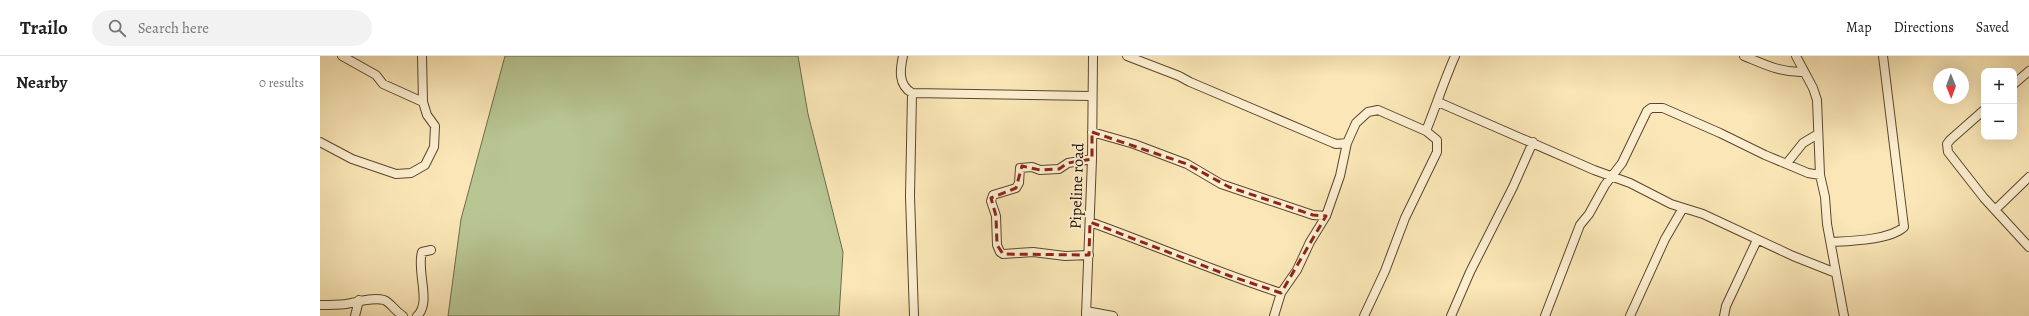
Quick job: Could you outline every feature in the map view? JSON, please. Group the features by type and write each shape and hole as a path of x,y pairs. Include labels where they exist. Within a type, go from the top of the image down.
{"street":[{"path":"342,56 376,75 383,84 424,102"},
{"path":"320,142 352,159 396,174 411,173 425,164 434,147 435,126 427,115 424,102 422,56"},
{"path":"903,56 900,76 905,89 912,93 1091,96"},
{"name":"Pipeline road","path":"1086,313 1092,159 1092,56"},
{"path":"1127,56 1180,76 1190,82 1331,142 1347,143"},
{"path":"1426,131 1438,102 1443,82 1455,56"},
{"path":"1744,56 1766,66 1784,71 1804,72"},
{"path":"1796,56 1814,88 1817,100 1820,175 1825,197 1825,211 1835,264 1833,271 1844,316"},
{"path":"1832,242 1868,239 1893,233 1904,226 1883,56"},
{"path":"2017,81 2029,71"},
{"path":"912,93 910,196 914,316"},
{"path":"1438,102 1533,142 1594,170 1612,175 1683,208 1703,214 1757,240 1833,271"},
{"path":"1545,316 1580,225 1589,214 1612,175 1622,163 1647,111 1651,108 1656,107 1713,130 1765,155 1808,173 1820,175"},
{"path":"1274,316 1281,293 1297,270 1310,242 1326,216 1338,184 1347,143 1356,123 1368,112 1378,110 1426,131 1437,140 1438,152 1405,218 1385,271 1364,316"},
{"path":"1981,113 1950,140 1947,149 1950,157 1984,198 1996,209 2029,248"},
{"path":"1092,132 1134,144 1187,164 1229,187 1313,215 1326,216"},
{"path":"1787,163 1804,143 1818,134"},
{"path":"1451,316 1470,272 1513,187 1533,142"},
{"path":"1089,255 1065,256 1033,252 1003,254 997,246 996,216 991,202 992,196 1016,188 1019,183 1020,168 1022,166 1040,170 1059,169 1068,163 1092,159"},
{"path":"1996,209 2029,177"},
{"path":"1630,316 1665,239 1683,208"},
{"path":"1090,222 1179,254 1230,276 1281,293"},
{"path":"1725,316 1726,306 1757,240"},
{"path":"417,316 423,310 424,299 420,259 422,252 431,250"},
{"path":"355,316 359,300"},
{"path":"320,305 345,304 359,300 384,300 391,304 395,312 403,316"},
{"path":"1086,313 1113,316"}],"highlighted area":[{"path":"1092,132 1187,164 1229,187 1313,215 1326,216 1281,293 1230,276 1090,222 1089,255 1003,254 997,245 996,216 991,198 1016,188 1022,166 1040,170 1059,169 1068,163 1092,159"}],"green space":[{"path":"505,56 798,56 808,114 843,252 839,316 448,316 461,219"}]}
